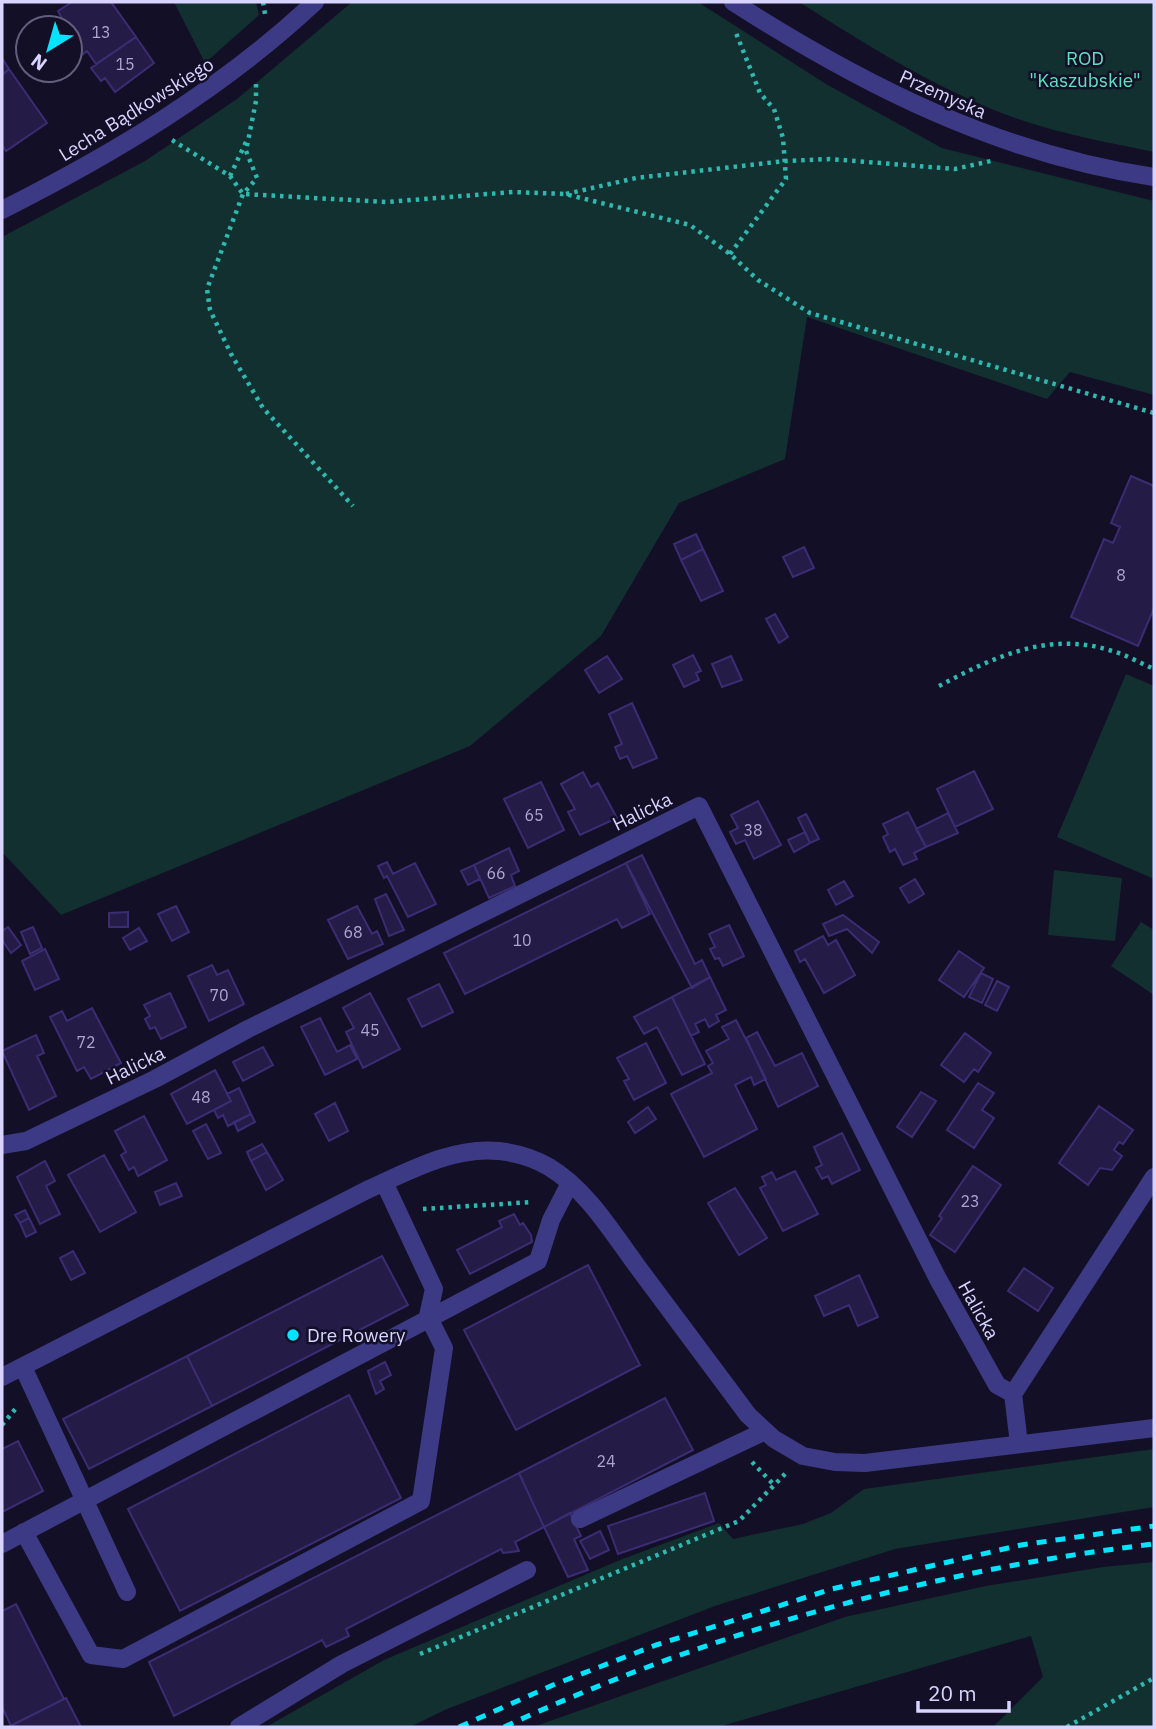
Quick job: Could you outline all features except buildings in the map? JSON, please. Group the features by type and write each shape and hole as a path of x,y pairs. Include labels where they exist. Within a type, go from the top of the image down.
{"street":[{"name":"Lecha Bądkowskiego","path":"2,210 89,167 207,93 295,8 315,2"},
{"name":"Przemyska","path":"733,2 815,53 882,90 967,129 1084,166 1154,177"},
{"name":"Halicka","path":"2,1145 26,1141 155,1079 248,1029 699,806 938,1279 997,1385 1013,1394"},
{"path":"2,1377 384,1182 423,1165 461,1154 496,1151 526,1157 549,1167 569,1183 602,1219 748,1415 765,1431 803,1456 865,1462 1154,1428"},
{"path":"1018,1444 1013,1394 1154,1177"},
{"path":"24,1532 91,1656 123,1659 421,1501 444,1348 428,1316 434,1289 384,1182"},
{"path":"2,1544 428,1316 538,1261 551,1220 569,1183"},
{"path":"23,1367 127,1592"},
{"path":"580,1518 765,1431"},
{"path":"239,1727 342,1664 527,1570"}],"path":[{"path":"730,254 786,179 783,138 774,109 761,93 733,24"},
{"path":"256,76 257,101 246,150 257,177 243,194 207,289 210,310 230,354 263,408 353,506"},
{"path":"169,138 230,176 243,194"},
{"path":"230,176 248,139"},
{"path":"565,194 636,178 785,161 830,159 955,169 994,160"},
{"path":"243,194 386,202 513,192 565,194 690,225 730,254 774,292 810,313 1154,413"},
{"path":"939,686 1018,650 1046,643 1108,649 1154,669"},
{"path":"420,1209 542,1202"},
{"path":"2,1425 14,1409"},
{"path":"416,1656 739,1521 803,1456"},
{"path":"1067,1727 1154,1678"}],"green space":[{"path":"174,2 256,2 259,15 205,63"},
{"path":"352,2 698,2 826,84 942,148 1154,201 1154,395 1070,372 1047,399 807,317 785,459 679,503 601,636 470,746 61,915 2,852 2,237 145,161 237,99"},
{"name":"ROD \"Kaszubskie\"","path":"799,2 1154,2 1154,152 1054,130 977,103 885,55"},
{"path":"1126,674 1154,686 1154,879 1057,837"},
{"path":"1054,870 1122,878 1115,941 1048,935"},
{"path":"1141,922 1154,930 1154,995 1111,966"},
{"path":"1154,1449 1154,1507 895,1549 715,1606 447,1709 410,1727 266,1727 384,1660 620,1560 719,1523 733,1539 803,1524 831,1513 864,1489"},
{"path":"1154,1562 1154,1727 993,1727 1043,1677 1031,1636 718,1727 533,1727 845,1617 986,1586 1103,1567"}],"railway":[{"path":"459,1727 553,1685 656,1645 832,1589 1021,1545 1154,1526"},
{"path":"504,1727 660,1662 822,1610 987,1570 1154,1544"}],"place":[{"name":"Dre Rowery","path":"293,1335"}]}
